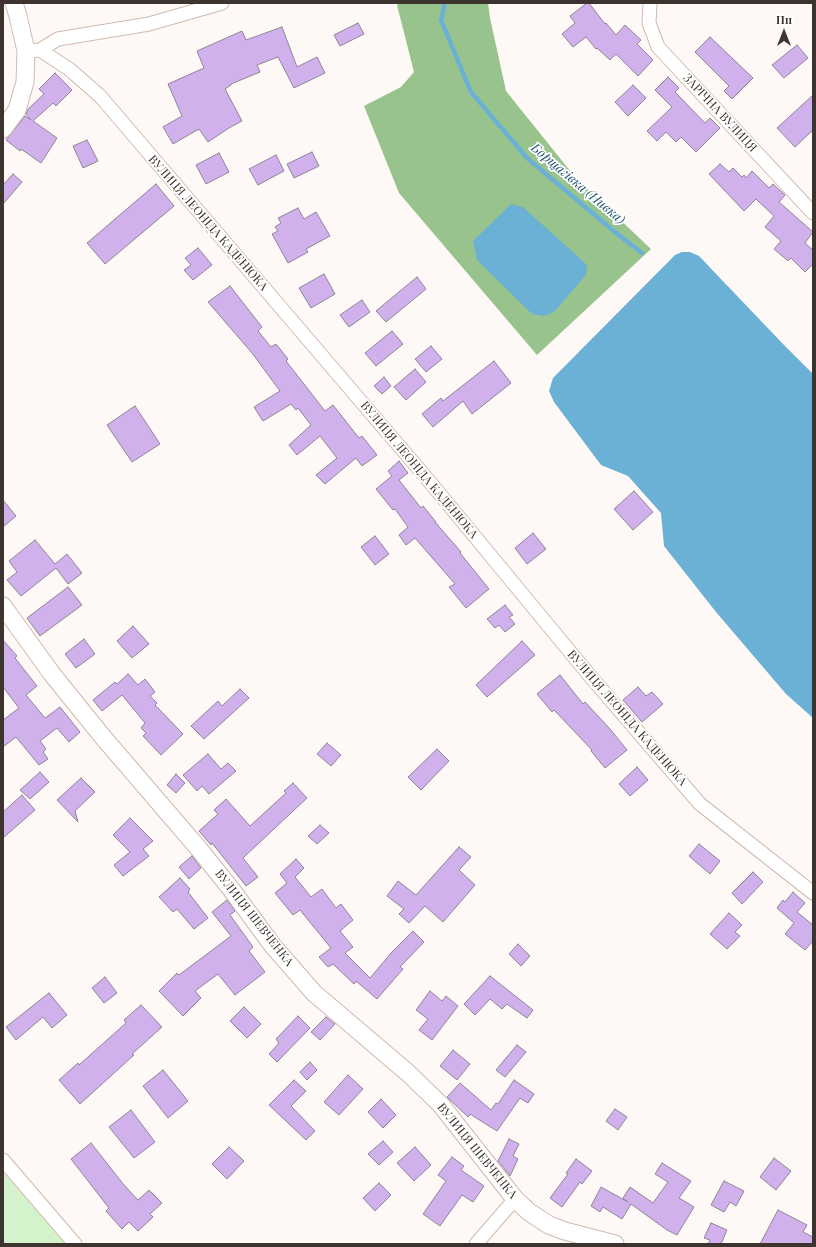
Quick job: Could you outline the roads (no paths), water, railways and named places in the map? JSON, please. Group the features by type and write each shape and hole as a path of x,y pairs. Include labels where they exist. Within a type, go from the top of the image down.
{"street":[{"path":"3,129 16,110 33,51 14,3"},
{"path":"33,51 58,39 149,24 222,3"},
{"name":"ЗАРІЧНА ВУЛИЦЯ","path":"650,3 649,23 658,46 813,213"},
{"name":"ВУЛИЦЯ ЛЕОНІДА КАДЕНЮКА","path":"33,51 69,69 100,96 429,481 590,676 700,804 813,893"},
{"name":"ВУЛИЦЯ ШЕВЧЕНКА","path":"3,606 52,674 102,736 231,889 273,946 314,993 408,1073 441,1105 515,1199 529,1212 549,1225 565,1231 615,1244"},
{"path":"3,1160 75,1244"},
{"path":"476,1244 515,1199"}],"water":[{"path":"511,204 523,207 587,265 586,275 554,312 544,316 532,314 477,260 473,241"},
{"path":"682,252 690,252 699,256 813,374 813,718 786,694 716,612 664,546 661,513 628,476 601,465 554,402 549,391 553,378 675,255"}],"waterway":[{"name":"Борщагівка (Нивка)","path":"445,3 441,20 471,92 527,158 642,253"}]}
